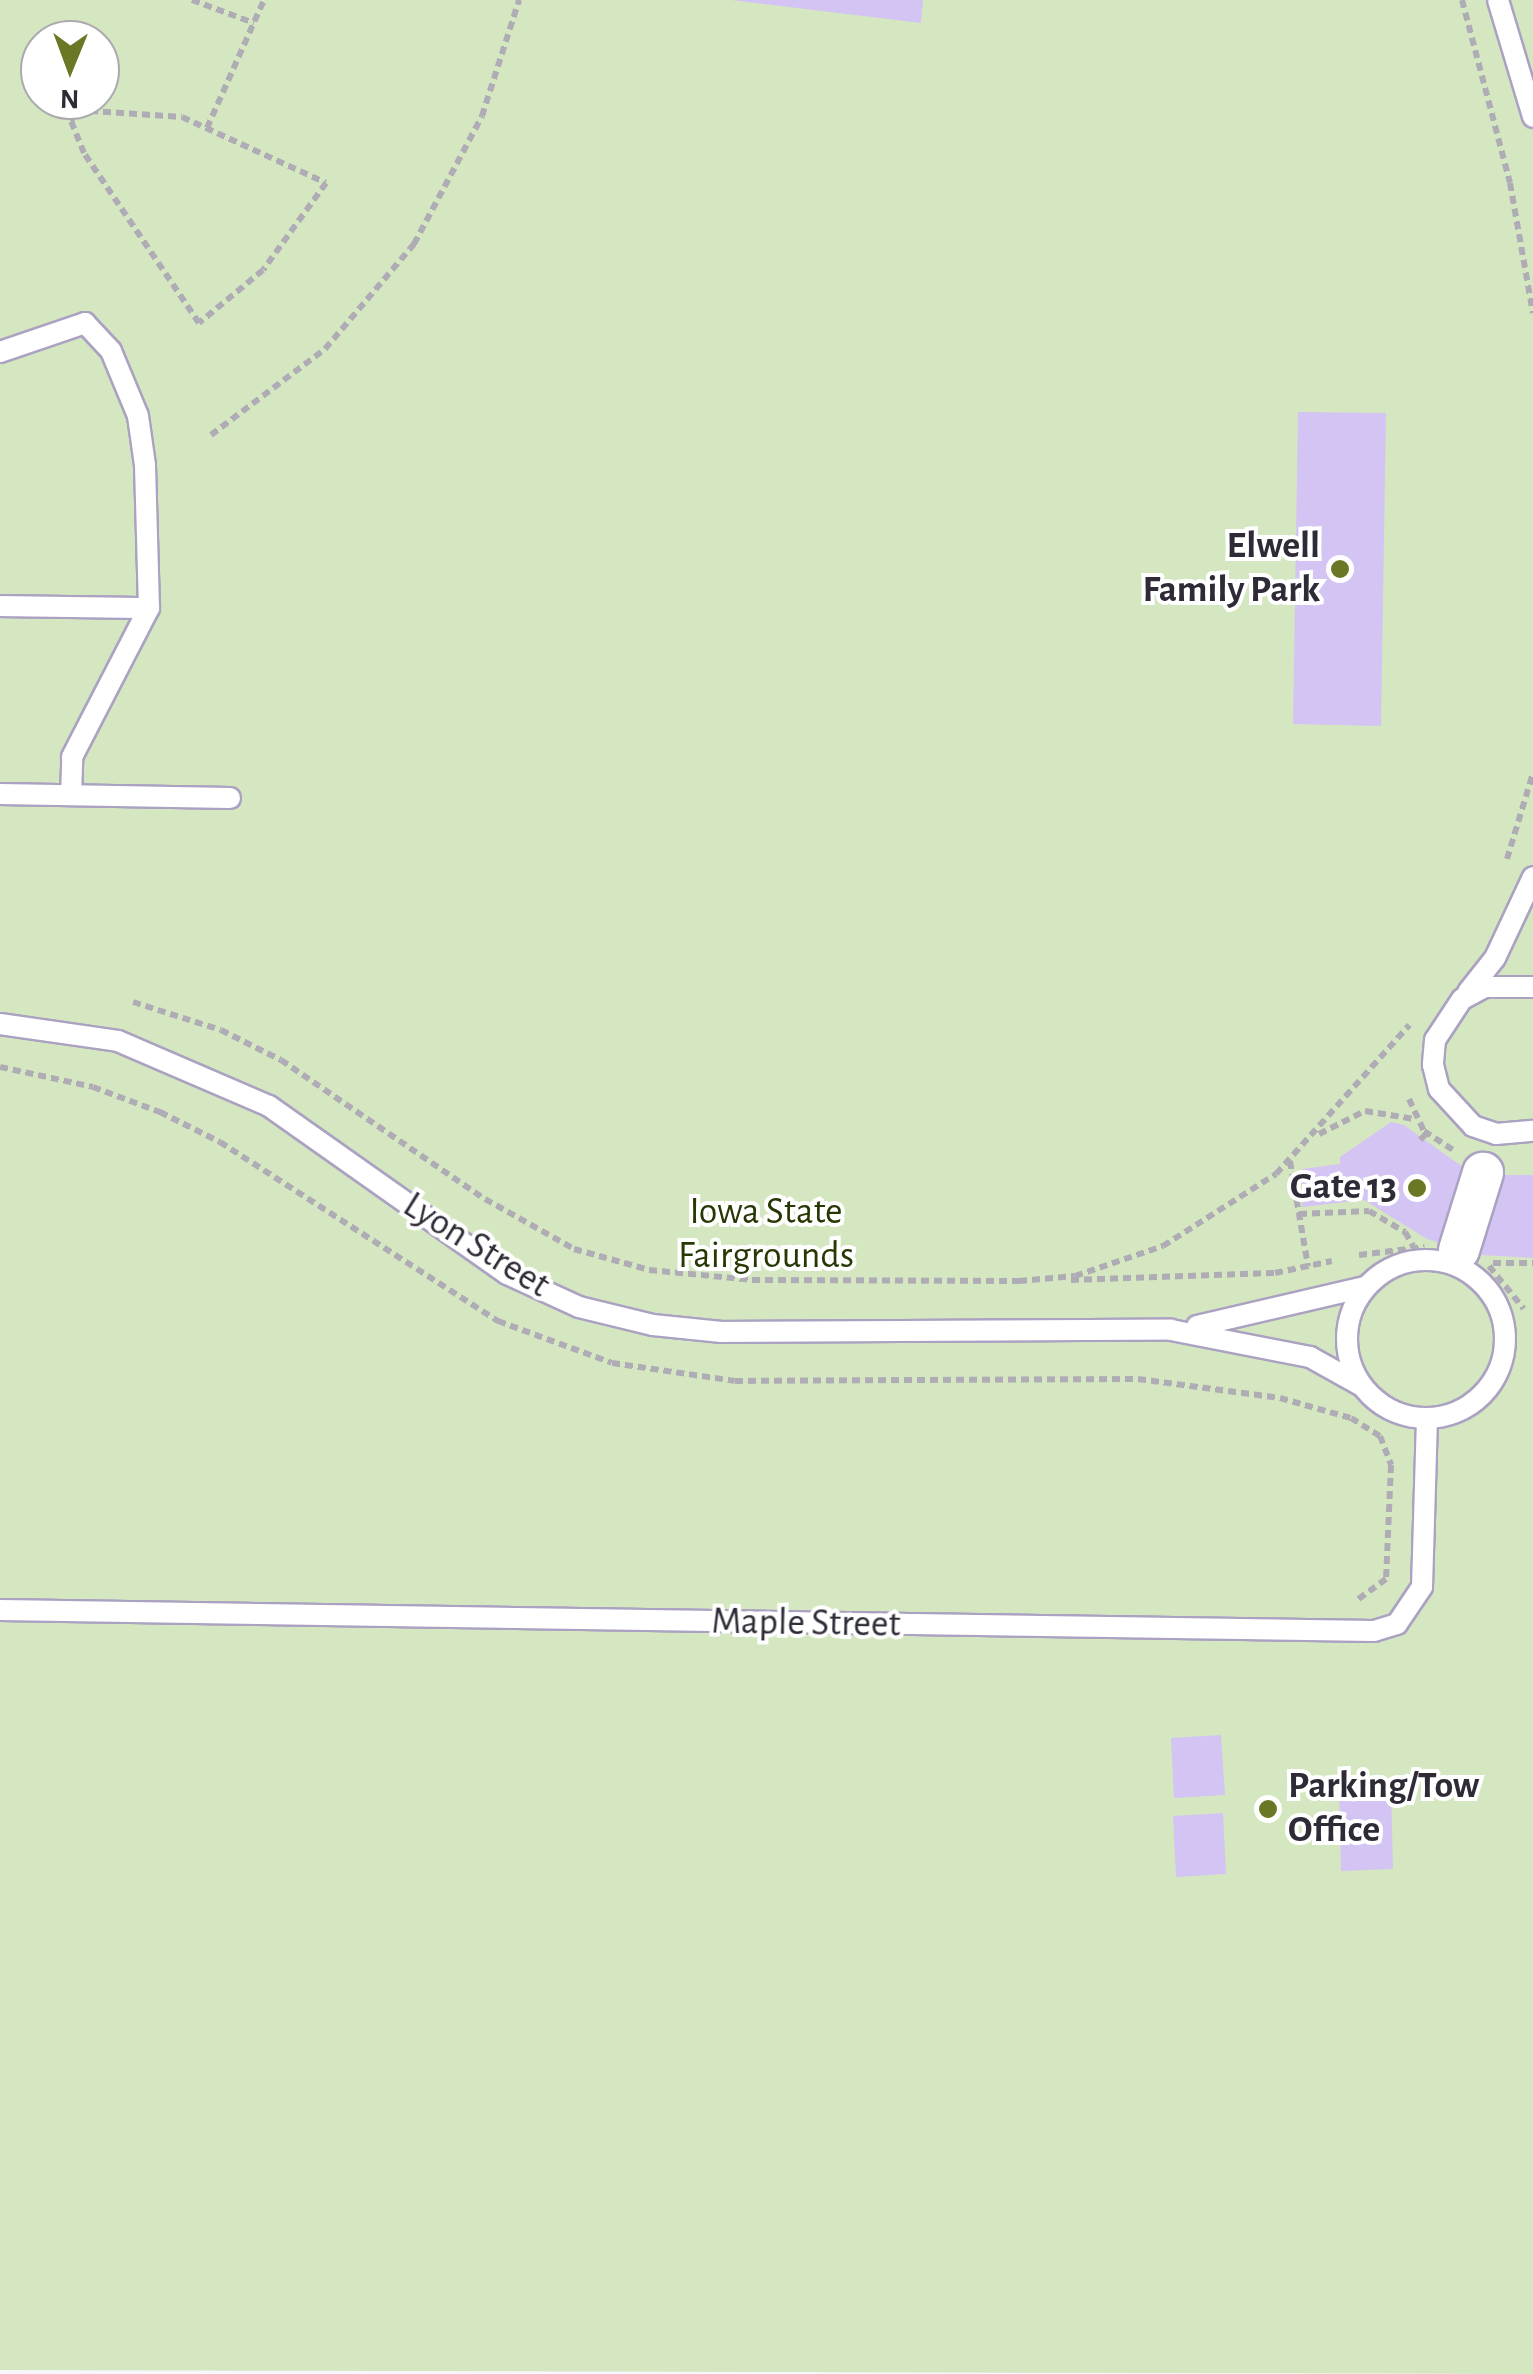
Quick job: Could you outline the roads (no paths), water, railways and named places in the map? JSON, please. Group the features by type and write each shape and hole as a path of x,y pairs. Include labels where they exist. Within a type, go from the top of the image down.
{"street":[{"path":"1445,1249 1483,1173"}],"lane":[{"path":"1498,0 1533,117"},
{"path":"0,352 85,322 111,351 140,432 149,608 72,757 71,795"},
{"path":"0,606 149,608"},
{"path":"0,794 230,798"},
{"path":"1533,878 1495,958 1435,1040 1439,1089 1473,1126 1496,1134 1533,1130"},
{"path":"1462,999 1485,987 1533,987"},
{"name":"Lyon Street","path":"0,1024 118,1041 269,1106 507,1274 579,1307 722,1332 1170,1330"},
{"path":"1437,1260 1462,1267 1499,1305 1506,1330 1494,1381 1465,1408 1427,1419 1378,1403 1360,1384 1310,1358 1170,1330 1243,1320 1365,1287 1385,1270 1437,1260"},
{"path":"1360,1384 1346,1335 1365,1287"},
{"name":"Maple Street","path":"0,1610 1374,1631 1397,1624 1422,1587 1427,1419"}],"place":[{"name":"Elwell Family Park","path":"1340,569"},
{"name":"Gate 13","path":"1417,1188"},
{"name":"Parking/Tow Office","path":"1268,1809"}],"park label":[{"name":"Iowa State Fairgrounds","path":"766,1235"}]}
